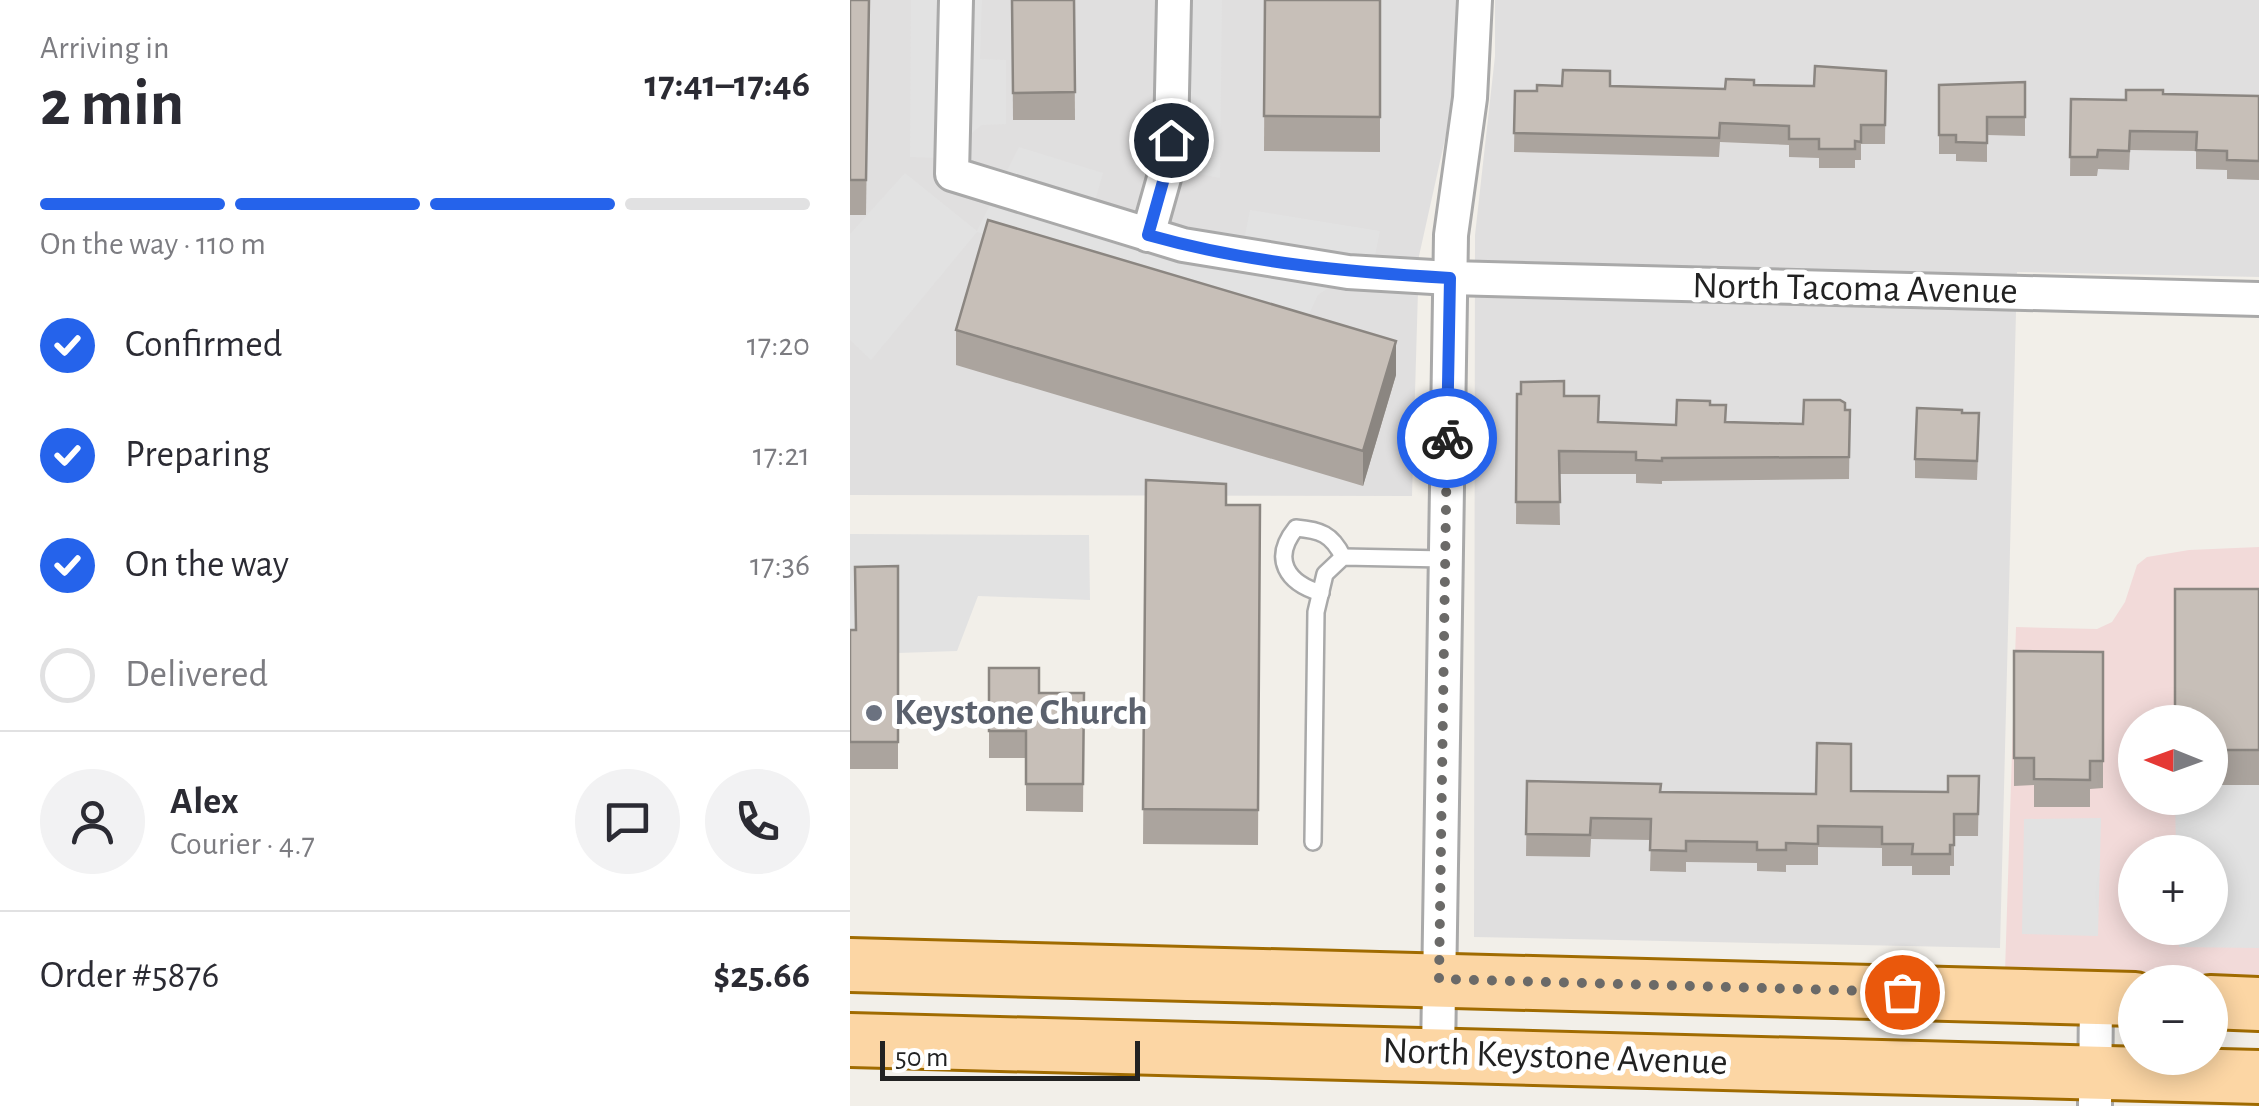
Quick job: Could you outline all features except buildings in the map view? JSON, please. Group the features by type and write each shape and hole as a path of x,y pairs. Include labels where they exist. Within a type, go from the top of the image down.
{"main road":[{"name":"North Keystone Avenue","path":"850,966 2116,998"},
{"path":"2228,1003 2259,1004"},
{"name":"North Keystone Avenue","path":"850,1040 1438,1054 2095,1089 2259,1077"}],"street":[{"name":"North Tacoma Avenue","path":"956,0 952,174 1183,245 1301,266 1450,278 2259,299"},
{"path":"1148,235 1171,140 1174,0"},
{"path":"1438,1054 1451,235 1470,98 1475,0"},
{"path":"2095,1089 2116,998"}],"lane":[{"path":"1320,593 1301,587 1287,574 1286,540 1296,528 1319,530 1335,541 1343,557"},
{"path":"1313,842 1316,612 1325,574 1343,557 1445,559"}],"shaded area":[{"path":"850,0 1459,0 1453,103 1419,256 1412,496 850,495"},
{"path":"911,0 982,0 980,59 1006,60 1006,124 982,125 940,158 910,157"},
{"path":"1158,0 1222,0 1220,178 1147,164 1156,126"},
{"path":"1495,0 2259,0 2259,277 2017,272 2000,948 1474,937 1475,235 1495,56"},
{"path":"1019,147 1103,173 1095,201 1193,228 1245,235 1250,210 1380,231 1375,256 1318,295 1304,325 977,232 871,360 850,340 850,234 905,173 977,231"},
{"path":"850,534 1089,535 1090,600 978,596 957,651 898,653 855,595 856,645 850,645"},
{"path":"2259,547 2259,984 2228,983 2228,965 2118,965 2118,977 2005,972 2016,627 2097,629 2112,622 2125,602 2137,565 2147,557 2189,550"},
{"path":"2228,785 2259,785 2259,948 2179,947 2228,945 2228,835 2176,835 2175,815 2228,815"},
{"path":"2101,818 2098,936 2022,934 2024,819"}],"way so far":[{"path":"1447,438 1439,979 1902,992"}],"place":[{"name":"Keystone Church","path":"874,713"}],"route":[{"path":"1171,140 1148,235 1301,266 1450,278 1447,438"}]}
